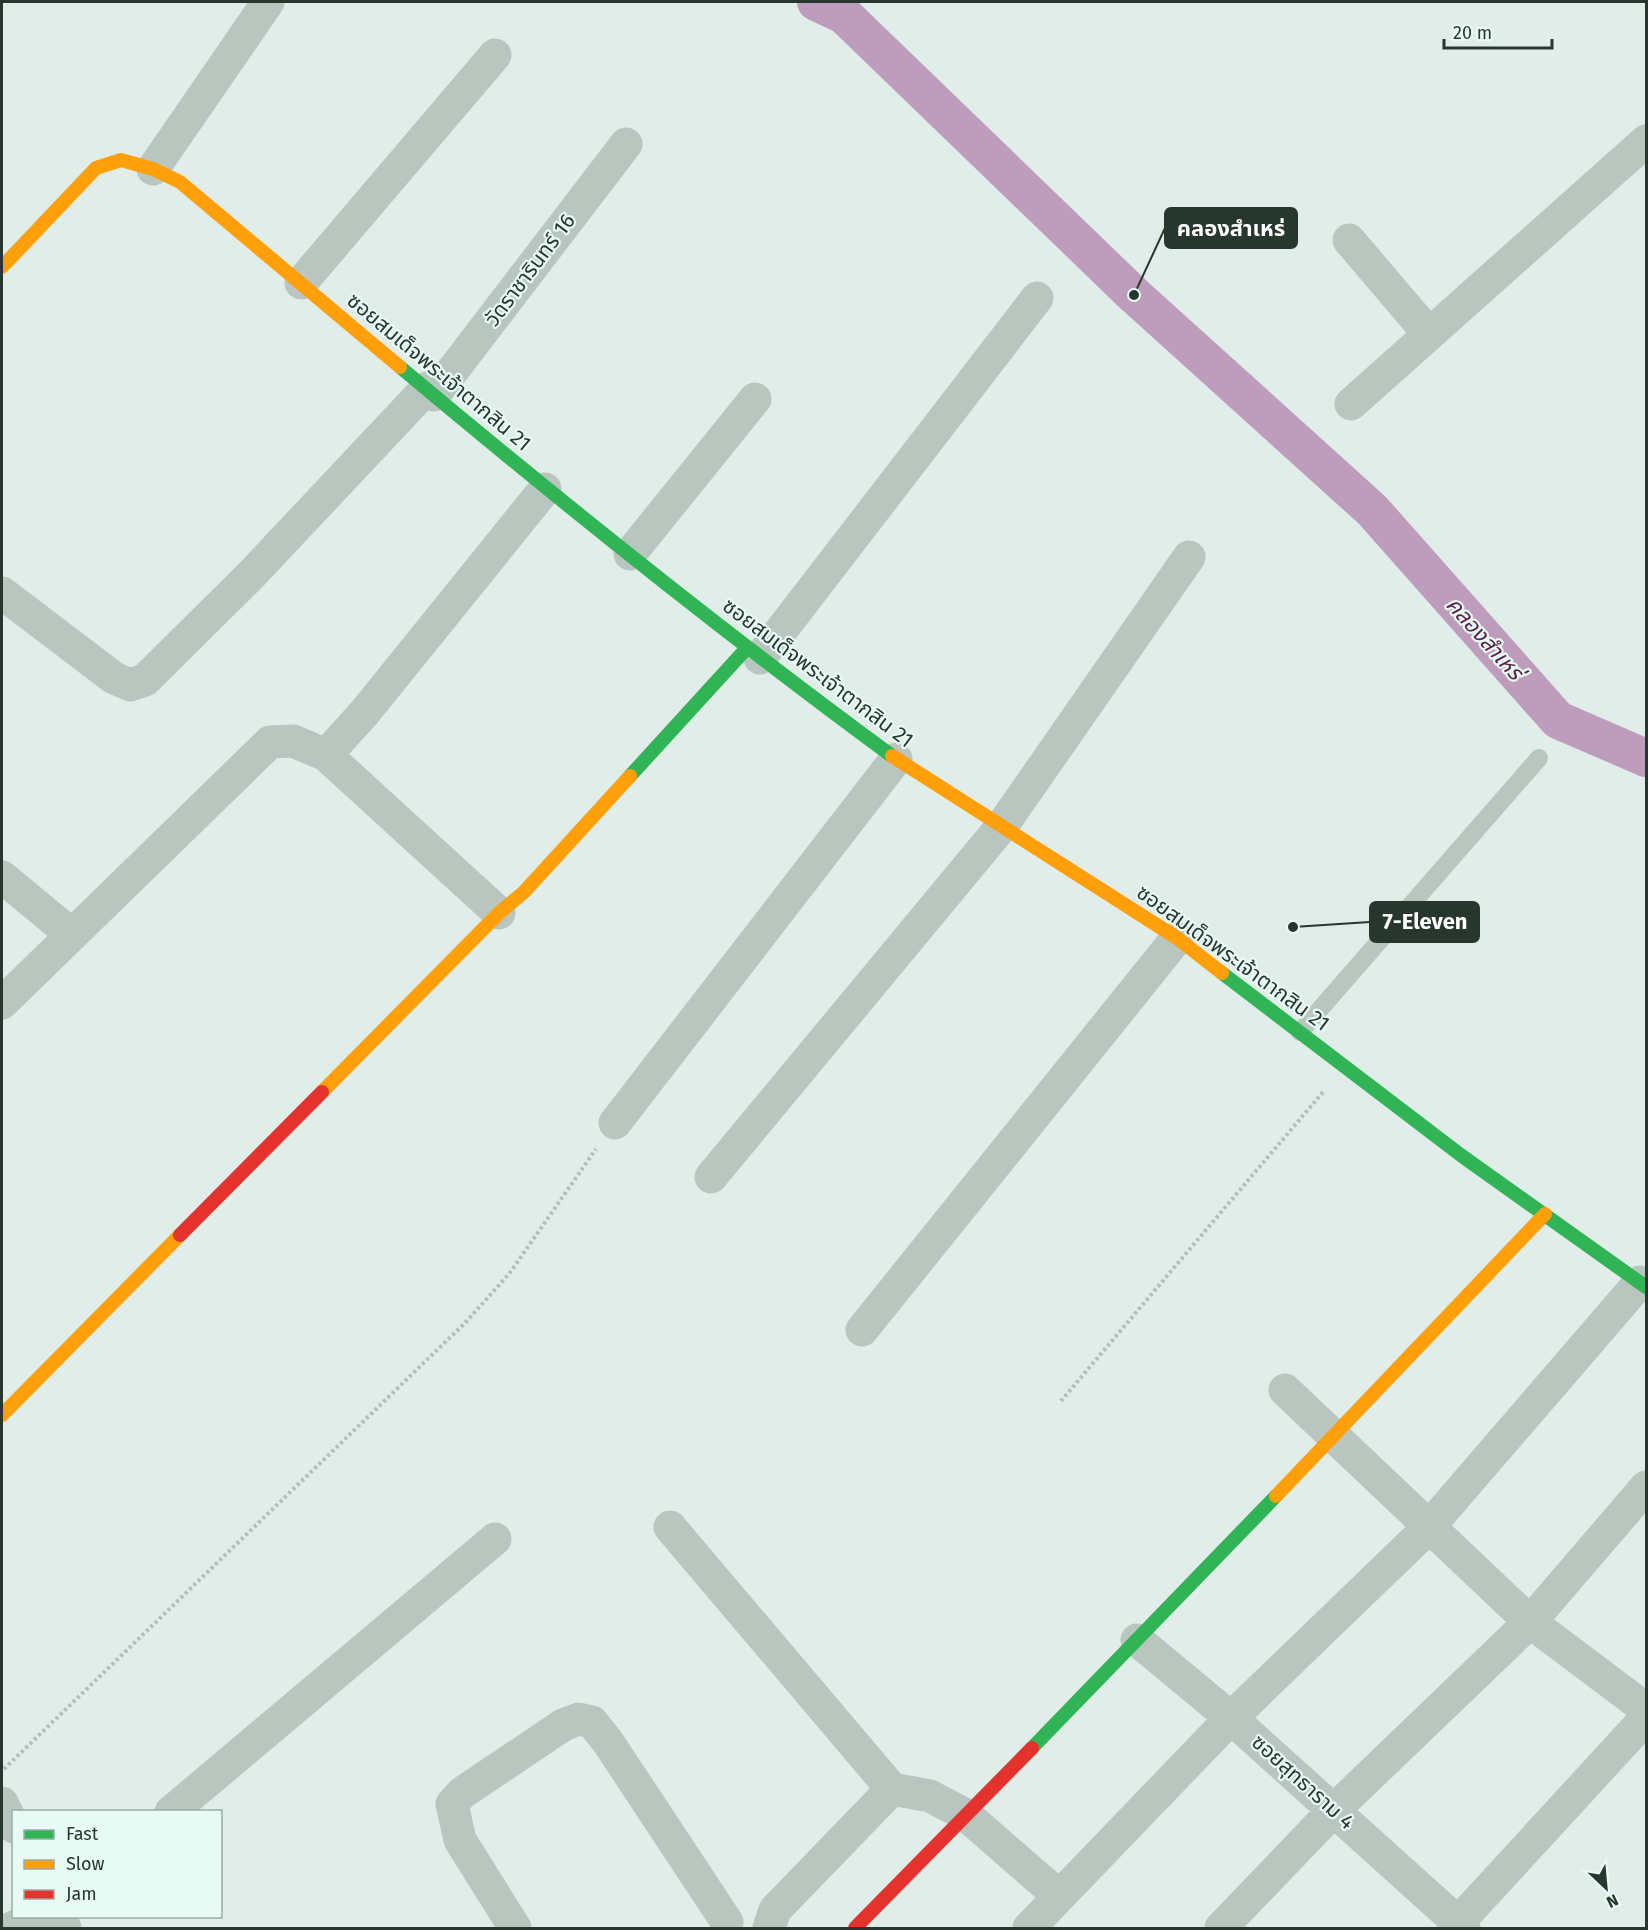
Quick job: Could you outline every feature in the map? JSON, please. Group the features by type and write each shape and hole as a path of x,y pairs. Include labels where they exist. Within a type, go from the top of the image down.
{"street":[{"path":"153,169 268,2"},
{"path":"300,283 495,55"},
{"path":"1351,404 1647,141"},
{"name":"วัดราชารินทร์ 16","path":"2,593 114,678 130,685 145,680 431,391 626,144"},
{"name":"ซอยสมเด็จพระเจ้าตากสิน 21","path":"2,267 96,168 121,160 153,169 180,182 545,489 753,653 896,759 1177,938 1462,1156 1643,1284"},
{"path":"1349,240 1430,334"},
{"path":"2,1415 499,913 552,863 753,653 1037,298"},
{"path":"630,554 754,399"},
{"path":"326,755 358,720 545,489"},
{"path":"711,1177 1002,826 1189,556"},
{"path":"2,1003 270,742 293,741 326,755 499,913"},
{"path":"615,1123 896,759"},
{"path":"2,877 71,934"},
{"path":"862,1330 1177,938"},
{"path":"855,1929 936,1849 966,1815 1335,1435 1545,1214"},
{"path":"1029,1929 1231,1718 1428,1528 1643,1284"},
{"path":"1285,1390 1335,1435 1428,1528 1530,1622 1647,1709"},
{"path":"1221,1929 1335,1809 1530,1622 1647,1487"},
{"path":"670,1527 892,1789 930,1796 966,1815 1059,1896"},
{"path":"173,1810 495,1539"},
{"name":"ซอยสุทธาราม 4","path":"1137,1640 1335,1809 1458,1927"},
{"path":"1458,1927 1647,1718"},
{"path":"515,1929 460,1840 452,1804 462,1793 563,1725 579,1719 592,1722 608,1742 723,1925 769,1928 775,1910 892,1789"},
{"path":"2,1803 12,1823"},
{"path":"12,1929 36,1918"}],"lane":[{"path":"1300,1032 1539,758"}],"path":[{"path":"1061,1401 1345,1067"},
{"path":"2,1772 465,1323 509,1274 615,1123"}],"waterway":[{"name":"คลองสำเหร่","path":"816,2 844,15 1134,295 1372,510 1558,720 1646,758"}],"traffic: fast":[{"path":"400,367 643,566 892,756"},
{"path":"630,776 746,649"},
{"path":"1222,973 1462,1156 1646,1287"},
{"path":"1032,1748 1276,1496"}],"traffic: slow":[{"path":"2,267 96,168 121,160 153,169 180,182 400,367"},
{"path":"892,756 1177,938 1222,973"},
{"path":"322,1092 499,913 524,892 630,776"},
{"path":"1276,1496 1545,1214"},
{"path":"2,1415 180,1235"}],"traffic: jam":[{"path":"180,1235 322,1092"},
{"path":"855,1928 1032,1748"}],"place":[{"name":"คลองสำเหร่","path":"1134,295"},
{"name":"7-Eleven","path":"1293,927"}]}
